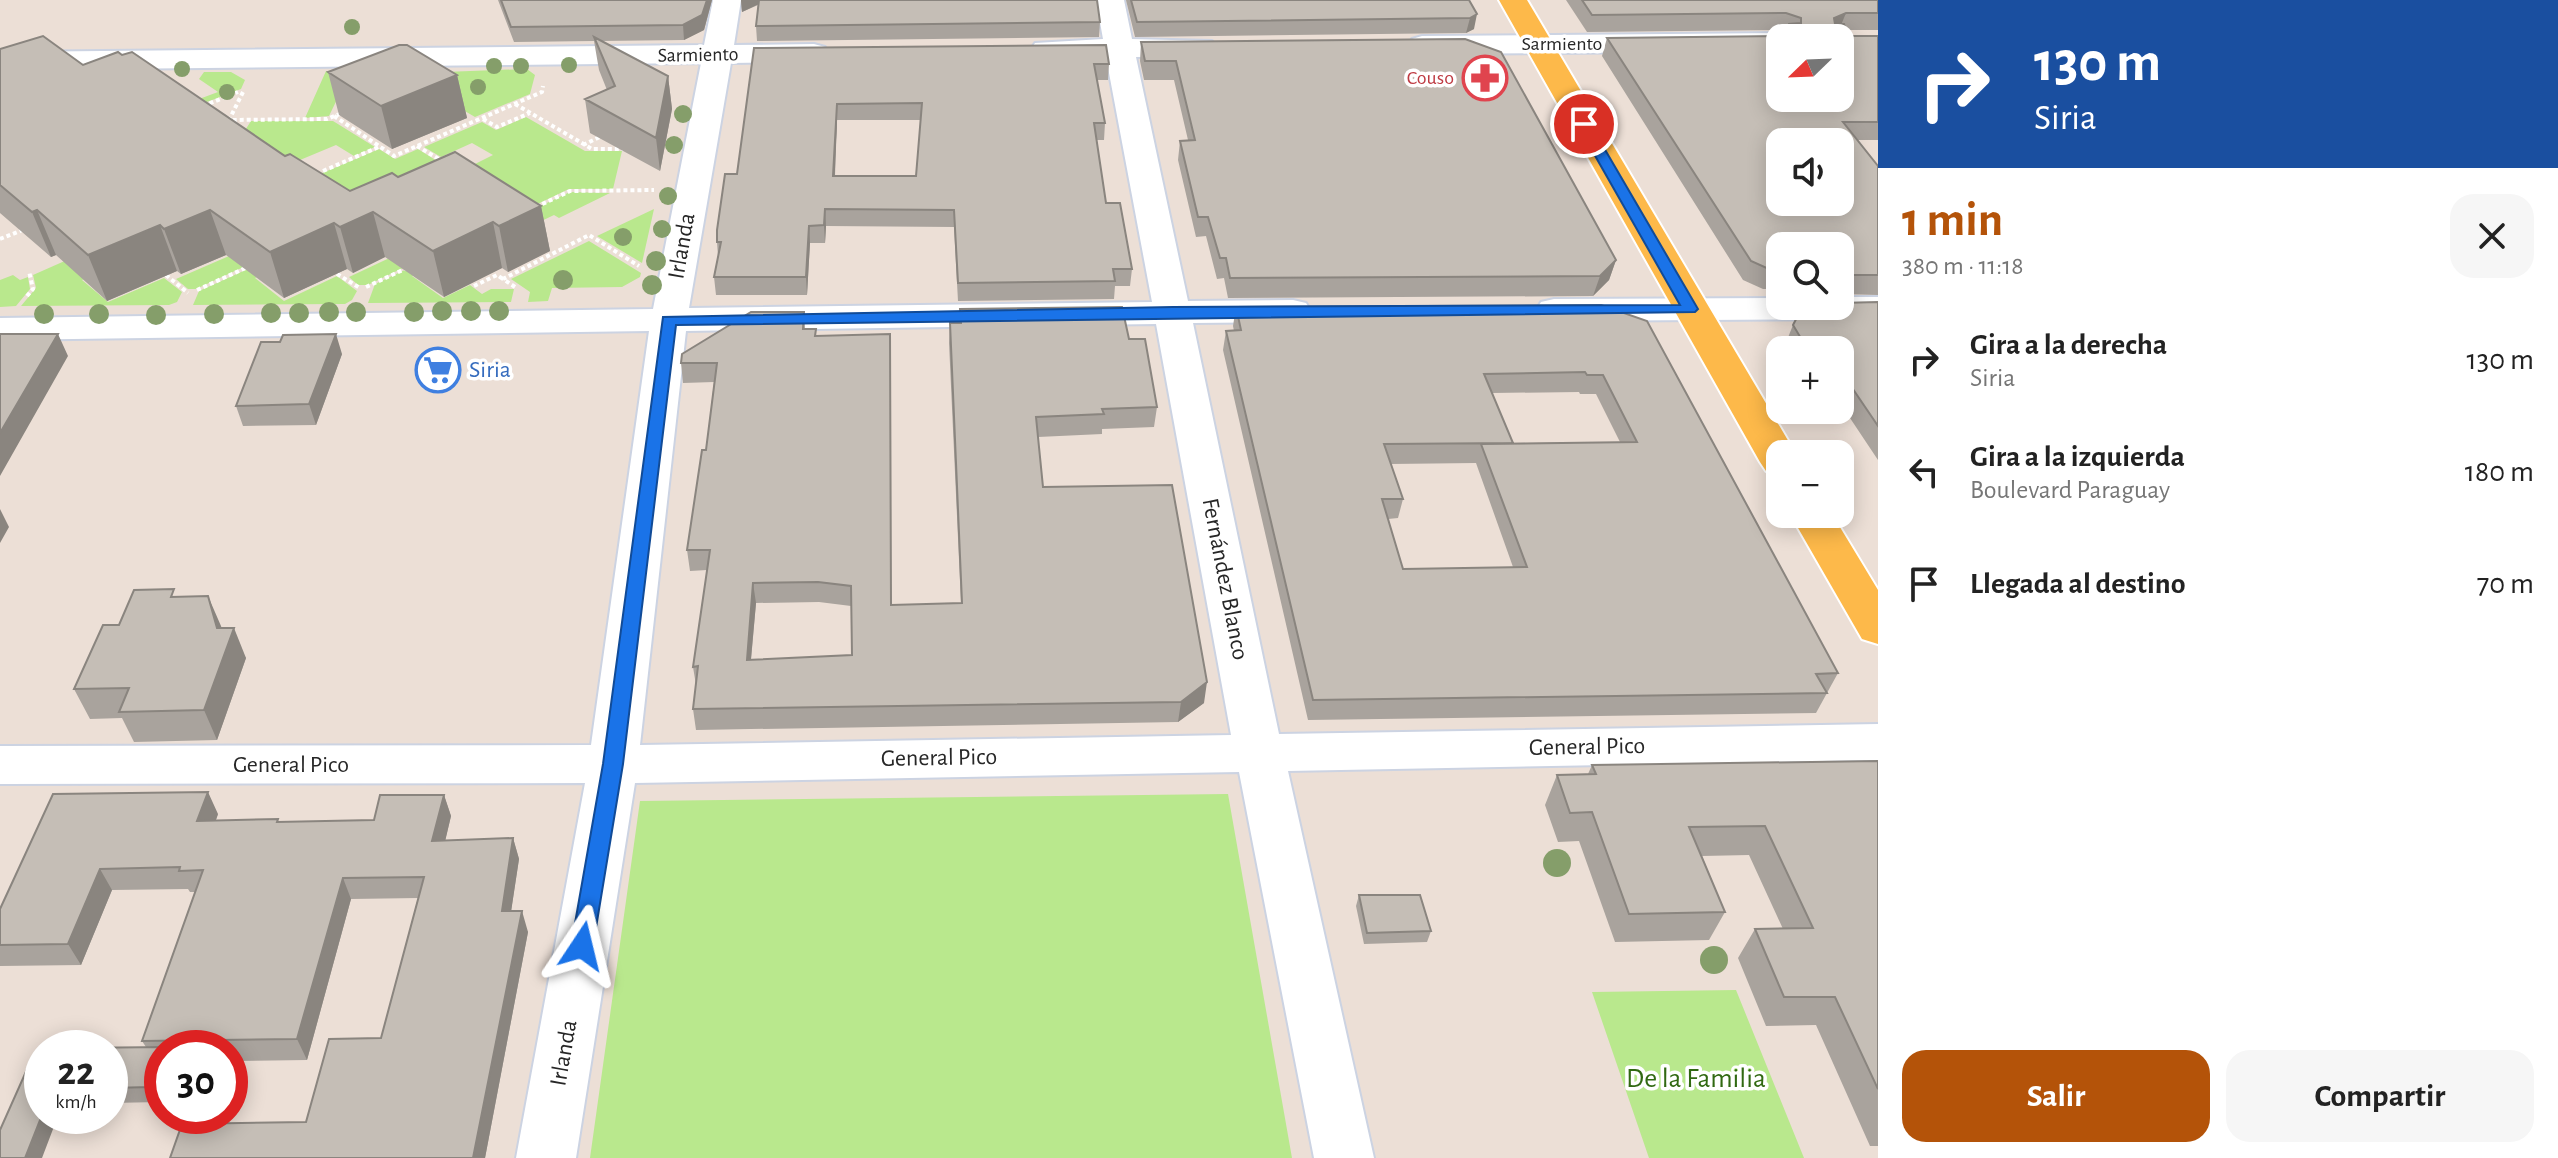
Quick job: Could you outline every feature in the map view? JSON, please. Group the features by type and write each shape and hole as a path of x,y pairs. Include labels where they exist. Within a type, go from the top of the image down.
{"main road":[{"path":"1513,0 1767,440"},
{"path":"1819,528 1878,628"}],"street":[{"name":"Irlanda","path":"546,1158 613,764 669,320 727,0"},
{"name":"Fernández Blanco","path":"1110,0 1259,752 1344,1158"},
{"name":"Sarmiento","path":"1399,45 1766,42"},
{"path":"1011,49 1228,47"},
{"name":"Sarmiento","path":"0,61 840,52"},
{"path":"1518,310 1878,308"},
{"path":"0,329 1330,311"},
{"name":"General Pico","path":"0,765 613,764 1878,742"}],"path":[{"path":"334,116 394,156 542,92 545,79"},
{"path":"199,107 243,90 229,120 327,119 345,111"},
{"path":"515,104 592,149 625,149"},
{"path":"463,113 475,121"},
{"path":"482,118 497,127 530,113"},
{"path":"244,129 249,119"},
{"path":"583,145 611,132"},
{"path":"323,171 381,146"},
{"path":"417,146 450,166"},
{"path":"525,212 570,191 662,190"},
{"path":"0,239 28,228"},
{"path":"503,279 589,235 647,271"},
{"path":"166,275 189,294 258,263"},
{"path":"337,274 357,288 365,288 408,268"},
{"path":"474,286 497,275 522,292"},
{"path":"361,297 365,288"}],"green space":[{"path":"527,69 535,75 530,94 475,117 417,83 444,72"},
{"path":"326,71 338,71 344,85 329,116 305,118"},
{"path":"204,72 231,72 245,80 241,89 170,116 164,112 218,92 199,79"},
{"path":"526,117 585,151 622,151 613,189 569,189 525,210 461,171 493,155 472,143 441,157 424,147 482,122 496,130"},
{"path":"251,121 333,121 375,147 354,156 336,145 300,160 320,174 379,149 395,159 418,149 456,173 141,254 82,280 108,302 164,278 182,292 177,302 169,305 21,306 36,288 33,275 119,237 233,149"},
{"path":"459,174 255,278 284,301 337,276 357,291 352,300 345,304 193,305 199,291"},
{"path":"570,192 610,193 559,218 554,215 468,256 462,252 412,276 443,298 470,285 482,294 491,289 514,289 511,302 368,303 375,284"},
{"path":"654,209 642,263 597,236"},
{"path":"432,238 446,247 368,285 358,285 349,277"},
{"path":"266,240 280,250 196,289 188,289 176,279"},
{"path":"589,241 641,273 640,277 622,287 552,288 548,301 528,302 530,292 511,279"},
{"path":"13,275 20,280 28,277 30,289 16,306 0,307 0,280"},
{"path":"1228,794 1292,1158 590,1158 640,801"},
{"name":"De la Familia","path":"1736,990 1804,1158 1649,1158 1592,992"}],"building":[{"path":"501,0 707,0 702,15 683,25 511,27"},
{"path":"759,0 1097,0 1100,22 756,26"},
{"path":"1131,0 1469,0 1477,14 1470,18 1137,22"},
{"path":"1582,0 1878,0 1878,13 1846,13 1834,18 1835,24 1789,24 1801,23 1801,18 1786,13 1592,15"},
{"path":"43,36 83,65 118,52 122,55 132,52 285,156 290,154 350,191 392,173 398,177 455,152 541,206 499,226 493,222 433,251 373,212 340,227 334,223 270,252 210,210 164,229 160,225 88,255 37,210 32,212 0,185 0,49"},
{"path":"1766,36 1766,112 1854,112 1854,36 1878,36 1878,122 1843,122 1848,128 1766,128 1766,216 1854,216 1854,136 1878,166 1878,275 1854,275 1854,232 1766,232 1766,268 1751,261 1607,38"},
{"path":"594,37 668,76 656,138 585,99 615,86"},
{"path":"1465,39 1501,52 1616,260 1600,276 1230,278 1226,258 1220,258 1208,217 1198,217 1180,141 1195,140 1176,61 1145,61 1141,42"},
{"path":"399,45 407,45 457,75 381,106 328,72"},
{"path":"1106,45 1109,64 1094,64 1105,123 1094,123 1106,203 1120,203 1132,269 1113,269 1115,281 958,283 954,210 825,209 824,225 809,226 806,277 714,277 721,242 717,242 717,230 725,174 737,174 754,48","holes":["922,103 916,176 833,176 837,104"]},
{"path":"1878,302 1878,426 1854,391 1854,336 1800,336 1793,325 1796,320 1854,320 1854,303"},
{"path":"1601,305 1647,321 1838,673 1816,674 1827,693 1313,700 1226,331 1241,330 1236,307","holes":["1585,372 1587,375 1603,375 1637,442 1481,444 1527,567 1403,569 1382,499 1403,499 1384,444 1513,443 1484,374"]},
{"path":"1122,307 1129,339 1145,339 1157,407 1102,409 1104,414 1036,417 1043,487 1172,485 1207,682 1181,702 693,709 698,666 693,667 710,550 687,550 702,450 706,450 717,363 681,363 682,354 751,312 804,312 803,329 816,329 815,336 890,334 891,605 962,603 950,323 961,323 960,309","holes":["818,582 851,586 852,655 747,660 753,583"]},
{"path":"0,334 58,334 0,433"},
{"path":"336,334 309,404 236,406 261,342 280,342 283,335"},
{"path":"174,589 171,597 208,596 217,628 234,628 204,710 119,712 129,688 74,689 103,625 119,625 134,590"},
{"path":"1878,761 1878,1089 1835,997 1784,997 1755,929 1813,928 1765,826 1689,827 1725,912 1629,914 1592,812 1570,813 1557,775 1596,774 1592,765"},
{"path":"208,792 197,821 278,819 277,822 374,820 380,795 444,795 432,841 513,838 502,911 522,911 473,1158 170,1158 178,1134 248,1134 248,1123 306,1122 329,1039 381,1038 424,877 343,878 297,1039 248,1040 248,1030 146,1030 203,870 179,871 180,867 100,869 68,944 0,945 0,909 53,794"},
{"path":"1359,895 1420,895 1431,931 1367,933"},
{"path":"128,1047 144,1047 144,1087 128,1088"},
{"path":"24,1076 24,1134 34,1134 25,1158 0,1158 0,1130"}],"place":[{"name":"Couso","path":"1485,78"},
{"name":"Siria","path":"438,370"}],"route":[{"path":"582,946 613,764 669,320 1173,312 1690,309 1584,124"}]}
